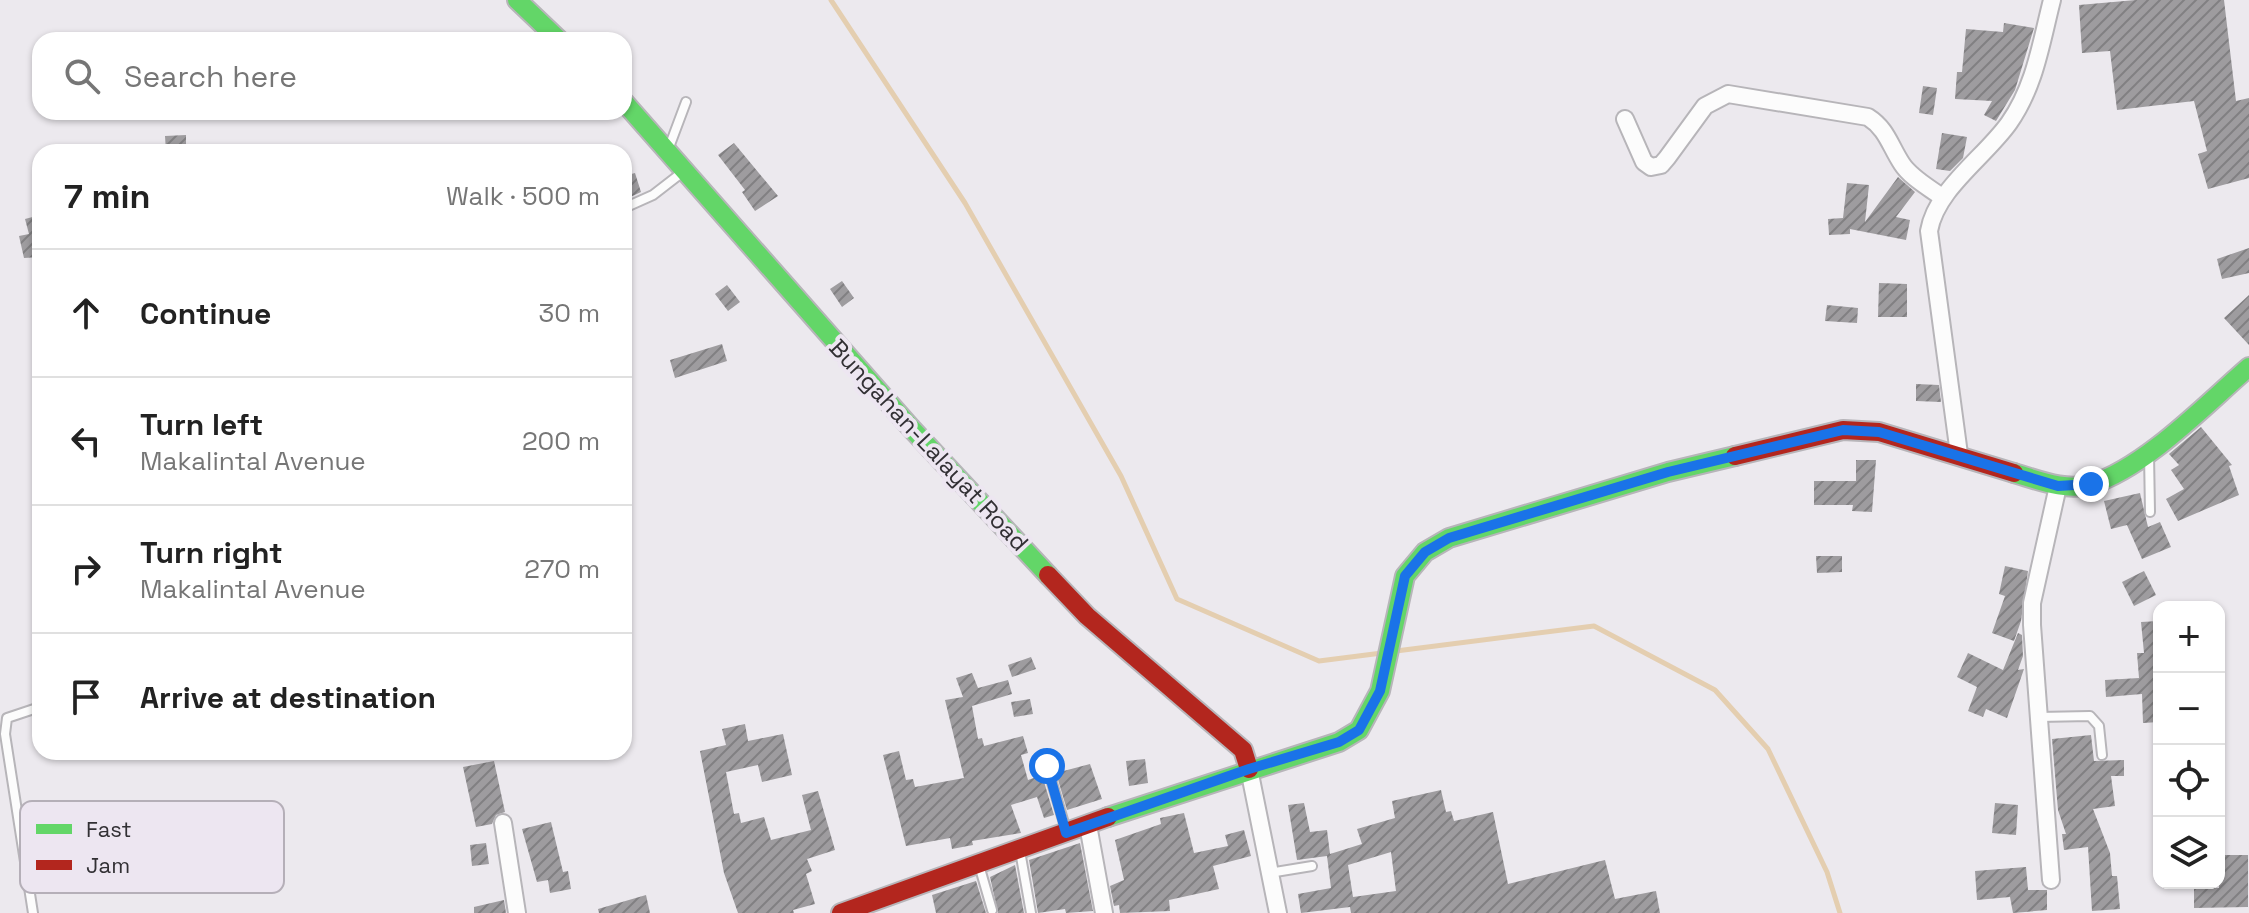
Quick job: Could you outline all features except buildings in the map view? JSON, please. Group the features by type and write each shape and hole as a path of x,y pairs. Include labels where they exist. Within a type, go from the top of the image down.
{"main road":[{"path":"517,0 551,32"},
{"name":"Bungahan-Lalayat Road","path":"632,111 911,428 1066,594 1243,750 1249,769"},
{"path":"841,913 1249,769 1339,742 1359,730 1380,691 1405,576 1425,552 1449,538 1668,472 1843,430 1879,432 2058,486 2091,484 2149,453 2249,367"}],"street":[{"path":"1959,454 1929,231 1932,212 1983,156 2030,89 2052,0"},
{"path":"1625,119 1644,162 1651,167 1661,165 1705,106 1728,94 1868,117 1891,141 1909,172 1943,198"},
{"path":"2051,880 2032,603 2058,486"},
{"path":"1249,769 1278,913"},
{"path":"503,823 517,913"},
{"path":"1088,825 1104,913"}],"lane":[{"path":"668,151 686,102"},
{"path":"632,204 653,195 685,171"},
{"path":"2149,453 2150,512"},
{"path":"20,830 5,734 7,718 32,710"},
{"path":"2039,717 2090,716 2099,726 2102,755"},
{"path":"1047,766 1066,833"},
{"path":"1020,850 1031,913"},
{"path":"979,865 992,910"},
{"path":"1268,873 1312,866"},
{"path":"30,893 33,913"}],"waterway":[{"path":"831,0 965,203 1121,476 1177,599 1319,661 1382,653"},
{"path":"1396,651 1594,626 1715,690 1768,749 1827,872 1840,913"}],"traffic: fast":[{"path":"517,0 551,32"},
{"path":"632,111 911,428 1048,575"},
{"path":"2014,473 2072,487 2092,484 2112,476 2175,433 2249,367"},
{"path":"1108,817 1339,742 1359,730 1380,691 1405,576 1425,552 1449,538 1668,472 1735,456"}],"traffic: jam":[{"path":"1735,456 1843,430 1879,432 2014,473"},
{"path":"1048,575 1087,616 1243,750 1249,769"},
{"path":"841,913 1108,817"}],"route":[{"path":"1047,766 1066,833 1147,803 1339,742 1359,730 1380,691 1405,576 1425,552 1449,538 1668,472 1810,435 1843,430 1879,432 2058,486 2091,484"}]}
